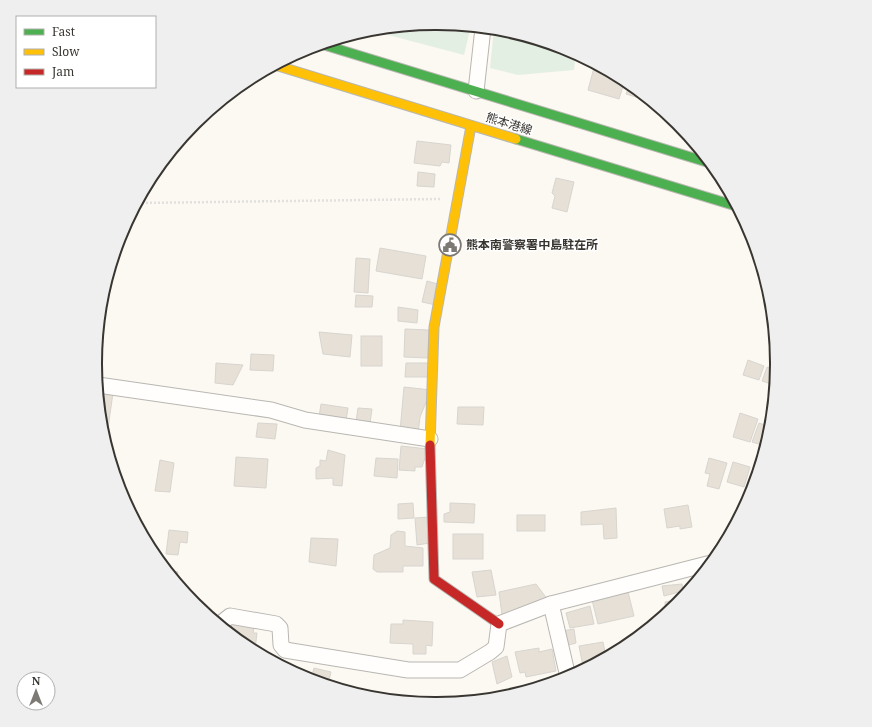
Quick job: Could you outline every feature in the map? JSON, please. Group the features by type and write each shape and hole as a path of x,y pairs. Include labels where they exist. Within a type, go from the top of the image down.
{"main road":[{"name":"熊本港線","path":"331,47 476,95 701,160"},
{"name":"熊本港線","path":"283,67 472,122 728,204"},
{"path":"472,122 459,199 434,326 430,439 434,579 499,624"}],"street":[{"path":"476,95 483,33"},
{"path":"103,386 271,410 305,420 430,439"},
{"path":"224,621 230,616 276,624 280,628 280,645 285,650 408,670 460,670 496,647 499,624 550,604 702,565"},
{"path":"550,604 566,671"}],"path":[{"path":"144,202 459,199"}],"shaded area":[{"path":"436,30 470,32 464,55 384,34"},
{"path":"493,35 522,41 575,60 574,70 518,75 490,68"}],"building":[{"path":"594,70 623,87 619,99 588,90"},
{"path":"627,91 637,97 626,94"},
{"path":"417,141 451,145 449,163 442,162 440,166 414,163"},
{"path":"418,172 435,174 434,187 417,186"},
{"path":"556,178 574,182 567,212 552,208 555,196 552,193"},
{"path":"380,248 426,256 422,279 376,271"},
{"path":"356,258 370,259 368,293 354,292"},
{"path":"427,281 441,285 436,305 422,302"},
{"path":"356,295 373,296 372,307 355,307"},
{"path":"398,307 418,310 417,323 398,321"},
{"path":"405,329 429,330 428,358 404,357"},
{"path":"319,332 352,335 350,357 323,354"},
{"path":"361,336 382,336 382,366 361,366"},
{"path":"251,354 274,355 273,371 250,370"},
{"path":"748,360 764,366 759,380 743,375"},
{"path":"216,363 243,365 233,385 215,383"},
{"path":"406,363 428,363 428,377 405,377"},
{"path":"767,367 770,368 769,383 762,381"},
{"path":"404,387 431,390 420,417 418,433 400,431"},
{"path":"104,391 113,393 108,425"},
{"path":"321,404 348,408 346,421 319,417"},
{"path":"458,407 484,407 483,425 457,424"},
{"path":"358,408 372,409 370,423 356,422"},
{"path":"740,413 758,419 750,442 733,437"},
{"path":"258,423 277,424 275,439 256,437"},
{"path":"759,423 764,425 759,444 752,442"},
{"path":"401,446 428,449 422,467 415,467 415,471 399,470"},
{"path":"328,450 345,455 342,486 333,485 333,478 316,479 316,468 320,466 320,460 326,461"},
{"path":"236,457 268,459 266,488 234,486"},
{"path":"376,458 398,459 397,478 374,476"},
{"path":"709,458 727,463 719,489 707,486 710,474 705,473"},
{"path":"160,460 174,463 170,492 155,491"},
{"path":"733,462 750,467 744,487 727,482"},
{"path":"413,503 414,518 398,519 398,504"},
{"path":"450,503 475,504 474,523 444,522 444,514 450,512"},
{"path":"688,505 692,527 680,529 680,526 667,528 664,509"},
{"path":"616,508 617,538 604,539 603,524 581,525 581,512"},
{"path":"517,515 545,515 545,531 517,531"},
{"path":"429,517 430,543 417,545 415,518"},
{"path":"169,530 188,532 187,543 180,542 178,555 166,554"},
{"path":"397,531 405,532 405,546 423,548 423,566 403,566 403,572 377,572 373,569 374,555 390,548 391,535"},
{"path":"453,534 483,534 483,559 453,559"},
{"path":"311,538 338,539 336,566 309,562"},
{"path":"491,570 496,595 477,597 472,572"},
{"path":"536,584 551,604 502,615 499,592"},
{"path":"682,584 683,588 678,592 664,596 662,586"},
{"path":"628,592 634,616 598,624 592,600"},
{"path":"590,606 594,624 570,628 566,613"},
{"path":"403,620 433,622 432,646 426,645 426,654 413,654 413,644 390,643 391,624 403,624"},
{"path":"229,625 254,628 253,633 257,633 256,644 251,641"},
{"path":"574,629 576,643 565,646 562,631"},
{"path":"603,642 605,651 583,664 579,646"},
{"path":"539,648 539,652 552,649 556,671 526,677 525,672 520,673 515,652"},
{"path":"507,656 512,677 497,684 492,662"},
{"path":"314,668 331,672 329,679 313,674"}],"traffic: fast":[{"path":"331,47 701,160"},
{"path":"516,139 729,204"}],"traffic: slow":[{"path":"282,67 516,139"},
{"path":"430,445 434,327 471,126"}],"traffic: jam":[{"path":"430,445 434,579 499,624"}],"place":[{"name":"熊本南警察署中島駐在所","path":"450,245"}]}
